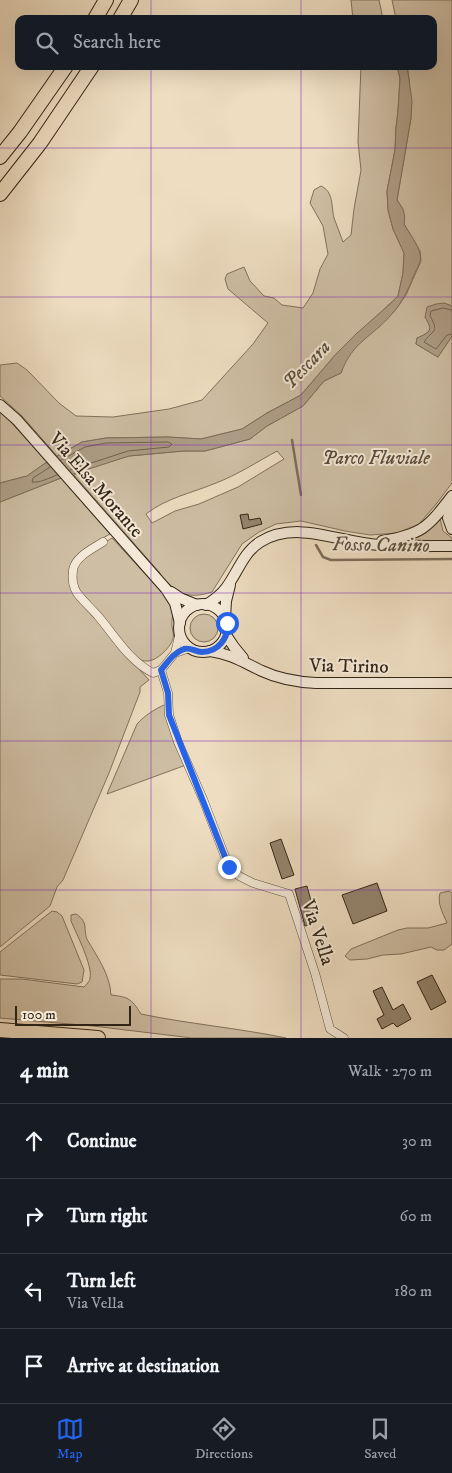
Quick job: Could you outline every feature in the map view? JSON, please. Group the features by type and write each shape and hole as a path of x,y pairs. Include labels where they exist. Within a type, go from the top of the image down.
{"highway":[{"path":"97,15 106,0"},
{"path":"122,15 131,0"},
{"path":"0,194 40,143 90,70"},
{"path":"0,158 62,71"},
{"path":"0,1030 98,1038"}],"main road":[{"name":"Via Elsa Morante","path":"0,405 17,420 166,589 175,603 180,628"},
{"path":"362,544 396,539 415,533 429,523 452,496"},
{"path":"452,501 448,518 452,529"},
{"path":"234,574 227,596 226,635 220,645 210,651 196,651 190,648 183,641 180,628 182,617 188,610 202,605 221,593 248,551 266,539 279,534 303,531 362,544 381,546 452,546"},
{"name":"Via Elsa Morante","path":"166,589 180,598 202,605"},
{"path":"202,605 216,608 225,619"},
{"name":"Via Tirino","path":"226,635 250,664"},
{"name":"Via Tirino","path":"210,651 228,654 276,676 300,682 452,683"}],"street":[{"path":"103,542 85,553 78,560 73,569 74,585 77,593 119,643 141,667 153,673 161,670 175,653 180,628"},
{"path":"175,653 190,648"},
{"name":"Via Vella","path":"161,670 168,693 169,715 229,867 238,876 253,883 289,894 315,973 330,1029 344,1038"}],"green space":[{"path":"351,0 379,0 382,15 353,15"},
{"name":"Parco Fluviale","path":"392,0 452,0 452,306 444,303 425,317 430,328 428,332 417,338 416,344 438,357 452,336 452,483 419,524 397,533 370,535 301,521 276,524 259,532 242,544 212,592 196,595 183,593 160,575 74,475 95,466 129,456 205,451 250,439 267,426 303,406 324,381 341,373 345,361 352,350 397,308 406,295 421,261 420,251 404,224 403,209 397,200 411,118 408,70 437,70 437,15 395,15","holes":["277,451 284,459 238,487 199,504 175,511 152,523 146,514 171,500 232,476"]},
{"path":"361,70 398,70 400,78 395,150 387,191 388,210 393,229 404,253 403,273 398,296 336,354 301,395 242,429 201,439 168,437 106,438 82,442 57,456 22,416 0,396 0,365 17,363 27,370 59,403 76,416 113,417 169,409 202,400 253,344 268,323 228,289 225,279 227,274 244,267 250,281 264,296 274,298 282,305 303,308 313,293 320,269 328,254 323,226 310,203 314,190 321,186 328,192 334,218 343,242 351,235 361,170 358,142"},
{"path":"0,410 47,462 27,476 0,483"},
{"path":"61,478 110,534 89,546 77,556 69,570 69,578 117,645 149,680 140,687 140,692 109,773 50,906 0,947 0,502"},
{"path":"440,519 443,531 452,538 452,541 410,540 425,532"},
{"path":"112,538 172,603 173,639 162,654 150,661 139,659 132,655 78,590 76,584 75,578 78,565 94,549"},
{"path":"204,614 214,618 218,628 214,638 204,642 194,638 190,628 194,618"},
{"path":"166,704 186,765 107,794 137,724 150,712"},
{"path":"449,891 452,893 452,944 444,950 437,950 431,947 367,959 350,960 345,956 351,949 398,930 428,928 447,923 439,897 440,893"},
{"path":"52,911 62,916 84,970 82,982 77,984 0,975 0,952"},
{"path":"76,914 83,921 86,937 106,974 111,995 129,999 141,1014 286,1038 192,1038 93,1026 0,1018 0,979 22,979 84,987 88,983 90,978 89,966 71,921 71,915"}],"water":[{"name":"Pescara","path":"398,70 408,70 412,101 411,118 397,200 405,217 404,224 420,254 419,265 398,306 384,323 351,354 341,373 324,381 303,406 267,426 250,439 205,451 129,456 61,478 0,502 0,483 27,476 82,442 106,438 168,437 201,439 242,429 301,395 336,354 398,296 403,273 404,253 393,229 388,210 387,191 395,150 400,78"},
{"path":"444,303 452,306 452,336 438,357 416,344 417,338 428,332 430,328 425,317 427,307"}],"building":[{"path":"248,514 249,520 260,518 262,524 243,529 240,515"},
{"path":"281,839 294,875 282,879 270,843"},
{"path":"377,883 387,911 353,924 342,895"},
{"path":"307,886 317,923 305,926 295,889"},
{"path":"432,975 446,1002 431,1010 417,982"},
{"path":"382,987 393,1010 403,1004 411,1019 397,1027 393,1023 382,1029 377,1019 384,1015 373,991"}],"waterway":[{"name":"Fosso Canino","path":"292,440 301,495"},
{"name":"Fosso Canino","path":"316,545 323,557 331,560 452,559"}],"route":[{"path":"227,623 224,640 216,648 204,652 190,648 184,649 175,653 161,670 168,693 169,715 178,742 203,799 229,867"}]}
